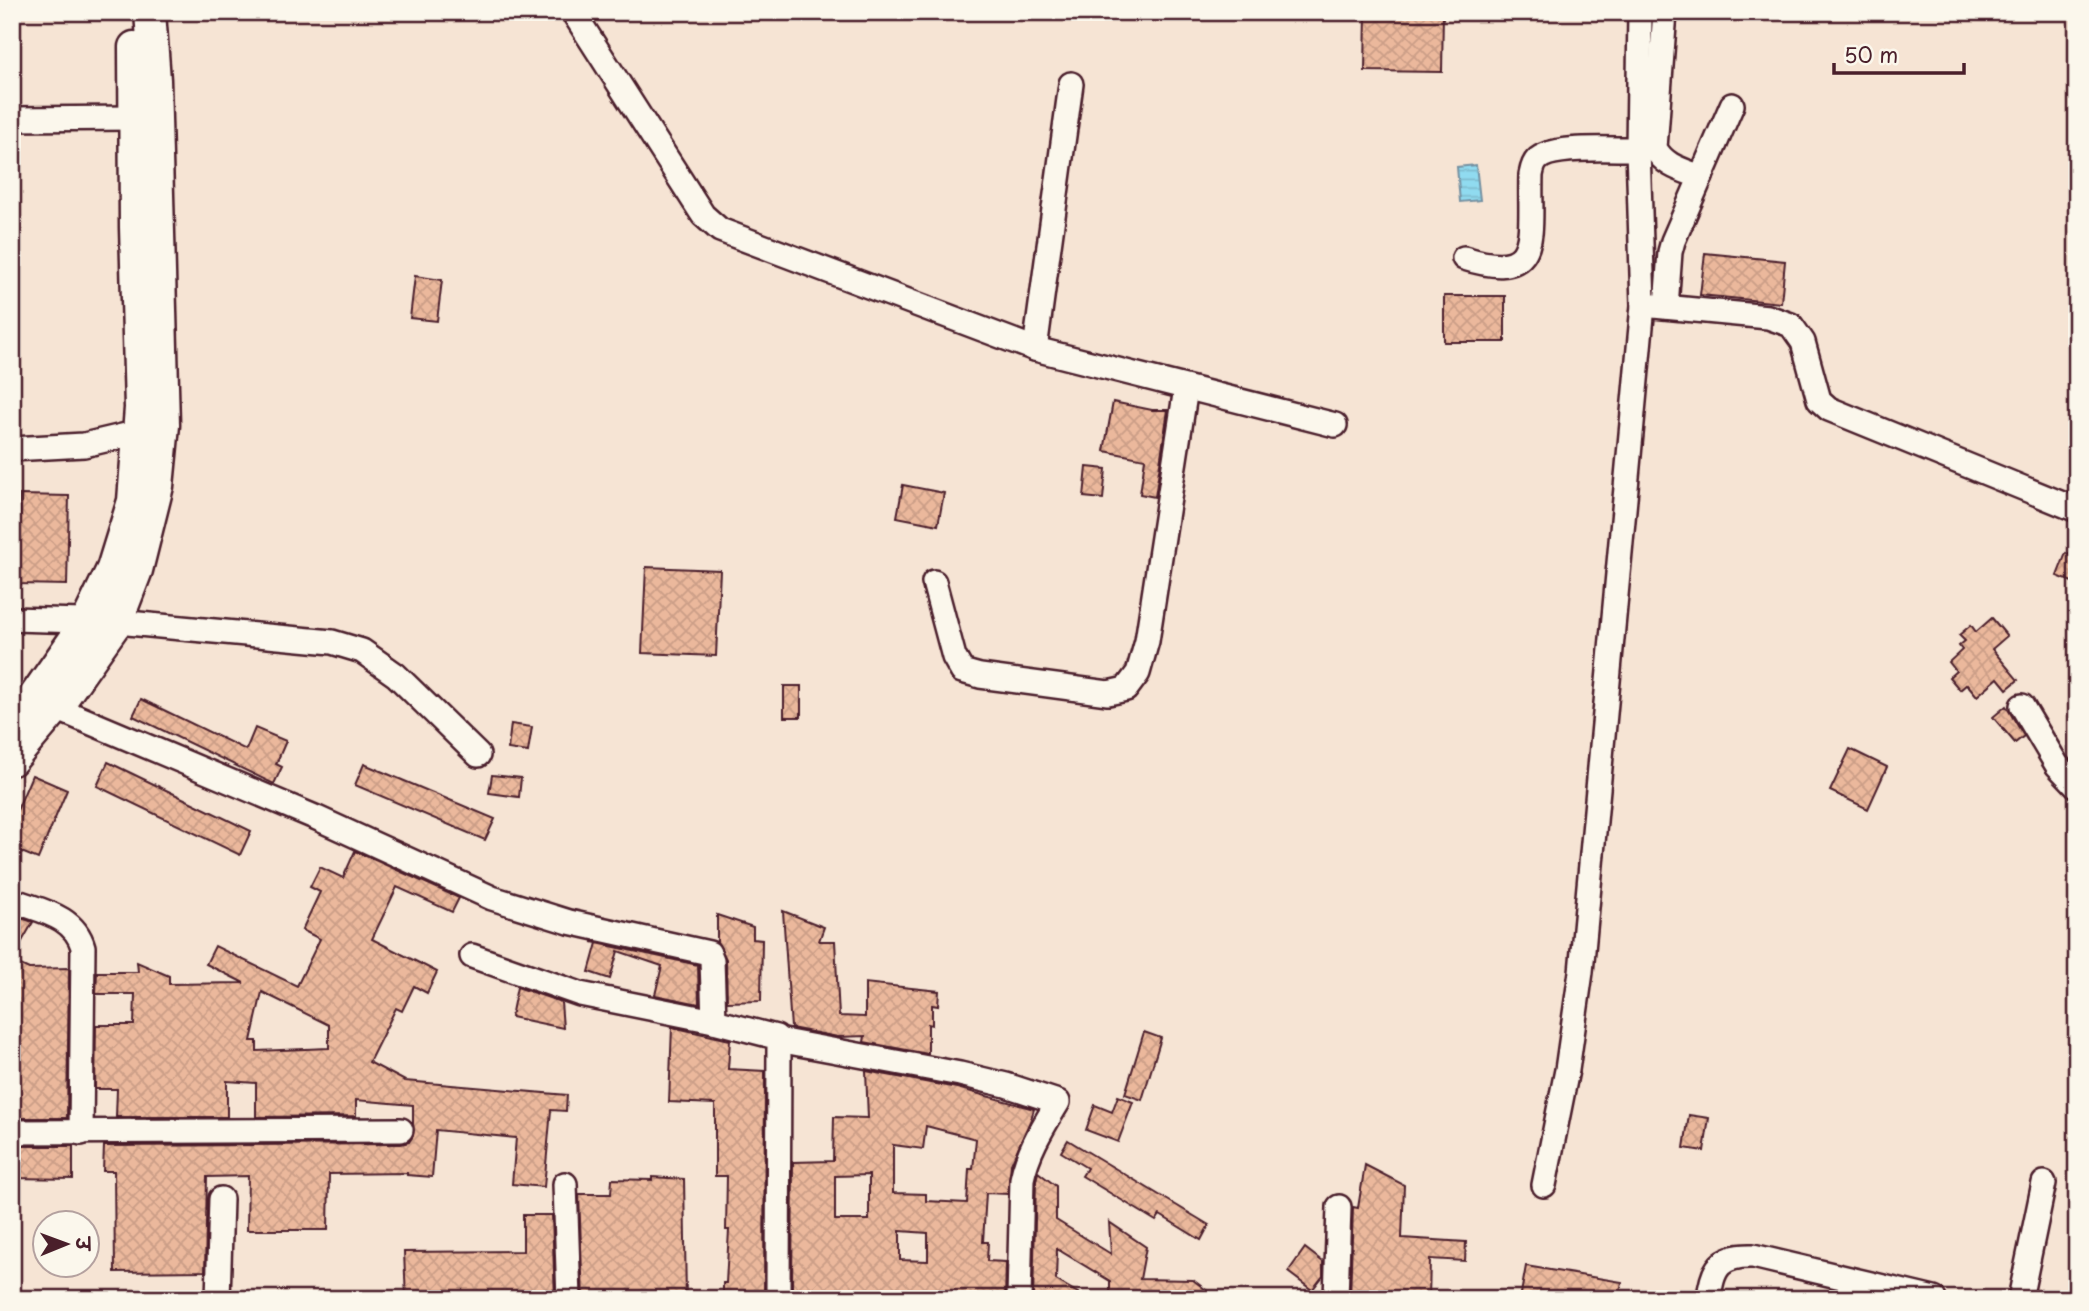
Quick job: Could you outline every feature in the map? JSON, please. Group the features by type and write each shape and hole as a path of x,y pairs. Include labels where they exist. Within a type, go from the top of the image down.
{"main road":[{"path":"12,728 87,621 112,569 132,501 139,432 134,37 131,12"},
{"path":"12,760 55,708 117,622 138,570 158,486 164,425 156,92 150,12"}],"street":[{"path":"573,12 703,215 720,230 1035,349 1335,425"},
{"path":"1544,1185 1567,1070 1581,972 1643,305 1638,149 1640,12"},
{"path":"1665,12 1656,148 1659,156 1673,167 1701,177"},
{"path":"1035,349 1071,84"},
{"path":"1666,307 1670,251 1732,106"},
{"path":"12,119 135,118"},
{"path":"1464,258 1493,266 1510,265 1521,259 1529,242 1531,175 1538,159 1561,150 1638,149"},
{"path":"1643,305 1768,317 1791,325 1803,342 1819,400 1829,409 2077,510"},
{"path":"934,582 954,657 962,671 980,676 1108,693 1126,689 1138,673 1147,641 1186,388"},
{"path":"12,449 84,445 139,432"},
{"path":"12,619 117,622 332,642 362,651 396,675 478,755"},
{"path":"2022,706 2057,765 2077,786"},
{"path":"55,708 317,818 492,898 569,922 707,953 712,960 714,1021"},
{"path":"12,901 60,918 72,925 80,935 83,947 81,1133"},
{"path":"472,956 580,995 714,1021 776,1037 778,1040 972,1077 1058,1102 1032,1146 1024,1167 1019,1299"},
{"path":"778,1040 778,1299"},
{"path":"12,1132 401,1130"},
{"path":"2020,1299 2044,1183"},
{"path":"565,1184 569,1299"},
{"path":"218,1299 221,1199"},
{"path":"1336,1299 1339,1207"},
{"path":"1709,1299 1711,1282 1722,1263 1728,1258 1754,1256 1934,1299"}],"water":[{"path":"1476,165 1480,200 1460,202 1457,167"}],"building":[{"path":"1366,12 1443,12 1442,72 1365,71"},
{"path":"1705,253 1785,261 1781,303 1700,295"},
{"path":"415,276 442,280 437,321 410,318"},
{"path":"1444,296 1505,296 1505,342 1444,342"},
{"path":"1113,402 1152,410 1168,410 1155,497 1140,494 1145,459 1104,451"},
{"path":"1087,467 1106,469 1103,499 1084,497"},
{"path":"903,485 944,493 938,525 897,517"},
{"path":"20,495 69,496 67,585 18,584"},
{"path":"2066,553 2077,558 2077,584 2057,576"},
{"path":"646,567 720,570 716,656 642,653"},
{"path":"1992,618 2007,636 1992,649 2018,680 2007,689 1998,678 1977,696 1967,684 1960,690 1949,677 1956,671 1949,662 1962,650 1959,646 1965,641 1959,635 1971,625 1976,632"},
{"path":"784,686 801,686 801,717 784,717"},
{"path":"141,699 246,750 255,728 286,741 276,764 282,767 274,784 133,716"},
{"path":"2006,706 2024,736 2015,743 1993,717"},
{"path":"511,724 532,727 528,752 508,749"},
{"path":"1850,749 1887,767 1868,809 1830,791"},
{"path":"108,762 251,831 240,855 97,786"},
{"path":"364,764 495,819 485,840 355,785"},
{"path":"32,775 67,790 38,859 12,848 12,822"},
{"path":"492,775 521,778 519,797 489,793"},
{"path":"355,851 459,898 452,912 397,887 372,939 437,972 427,993 414,986 402,1011 396,1008 369,1062 405,1081 567,1095 566,1111 551,1110 544,1187 512,1184 516,1138 436,1130 432,1177 407,1173 329,1174 328,1230 247,1230 248,1176 207,1177 205,1271 115,1272 114,1171 103,1171 104,1146 401,1144 409,1142 413,1136 413,1105 356,1100 356,1116 256,1117 256,1083 227,1081 227,1117 116,1117 117,1089 95,1089 96,1025 134,1025 135,994 96,994 97,972 138,972 137,962 169,976 169,984 244,983 206,964 215,946 297,986 320,939 302,930 320,892 310,887 320,867 343,878","holes":["262,992 329,1025 329,1048 257,1051 257,1041 251,1041"]},
{"path":"783,911 824,927 819,941 835,941 839,1016 865,1017 865,983 939,991 938,1006 932,1005 932,1025 928,1024 928,1054 864,1042 865,1036 838,1037 791,1028"},
{"path":"12,915 33,922 12,959"},
{"path":"717,915 753,927 753,939 762,940 761,1001 727,1002 726,959 717,942"},
{"path":"597,943 698,965 699,1004 655,995 662,966 618,951 610,979 589,972"},
{"path":"12,961 29,969 69,968 67,1118 12,1118"},
{"path":"517,987 561,1002 563,1028 511,1017"},
{"path":"672,1027 730,1040 728,1069 765,1071 764,1299 723,1299 729,1230 726,1230 727,1176 715,1176 715,1104 669,1102"},
{"path":"1144,1032 1161,1038 1142,1100 1125,1094"},
{"path":"866,1071 957,1088 1034,1109 1011,1164 1008,1194 986,1193 983,1242 988,1242 987,1261 1006,1262 1005,1299 820,1299 820,1290 792,1290 793,1162 833,1161 834,1117 868,1118","holes":["926,1126 976,1139 973,1169 969,1169 967,1203 926,1201 926,1194 893,1193 893,1145 923,1149","869,1175 869,1220 835,1220 835,1176","900,1231 928,1233 928,1261 900,1260"]},
{"path":"1118,1096 1133,1102 1118,1142 1086,1130 1095,1105 1112,1112"},
{"path":"1689,1115 1709,1118 1704,1151 1684,1148"},
{"path":"1068,1140 1209,1225 1201,1240 1160,1215 1156,1221 1082,1176 1087,1168 1061,1152"},
{"path":"12,1146 73,1146 73,1179 12,1178"},
{"path":"1365,1165 1404,1185 1402,1238 1466,1242 1465,1261 1430,1259 1429,1299 1350,1299 1353,1207 1358,1208"},
{"path":"1038,1172 1056,1186 1056,1220 1111,1254 1109,1222 1146,1247 1140,1279 1193,1280 1218,1299 1146,1299 1146,1292 1110,1293 1110,1281 1057,1249 1056,1280 1088,1299 1033,1299"},
{"path":"652,1177 684,1179 686,1299 583,1299 579,1194 611,1194 612,1179 652,1180"},
{"path":"523,1215 552,1215 555,1299 406,1299 404,1252 523,1251"},
{"path":"1305,1248 1323,1262 1323,1276 1312,1290 1288,1272"},
{"path":"1526,1266 1622,1282 1619,1299 1520,1299"}]}
